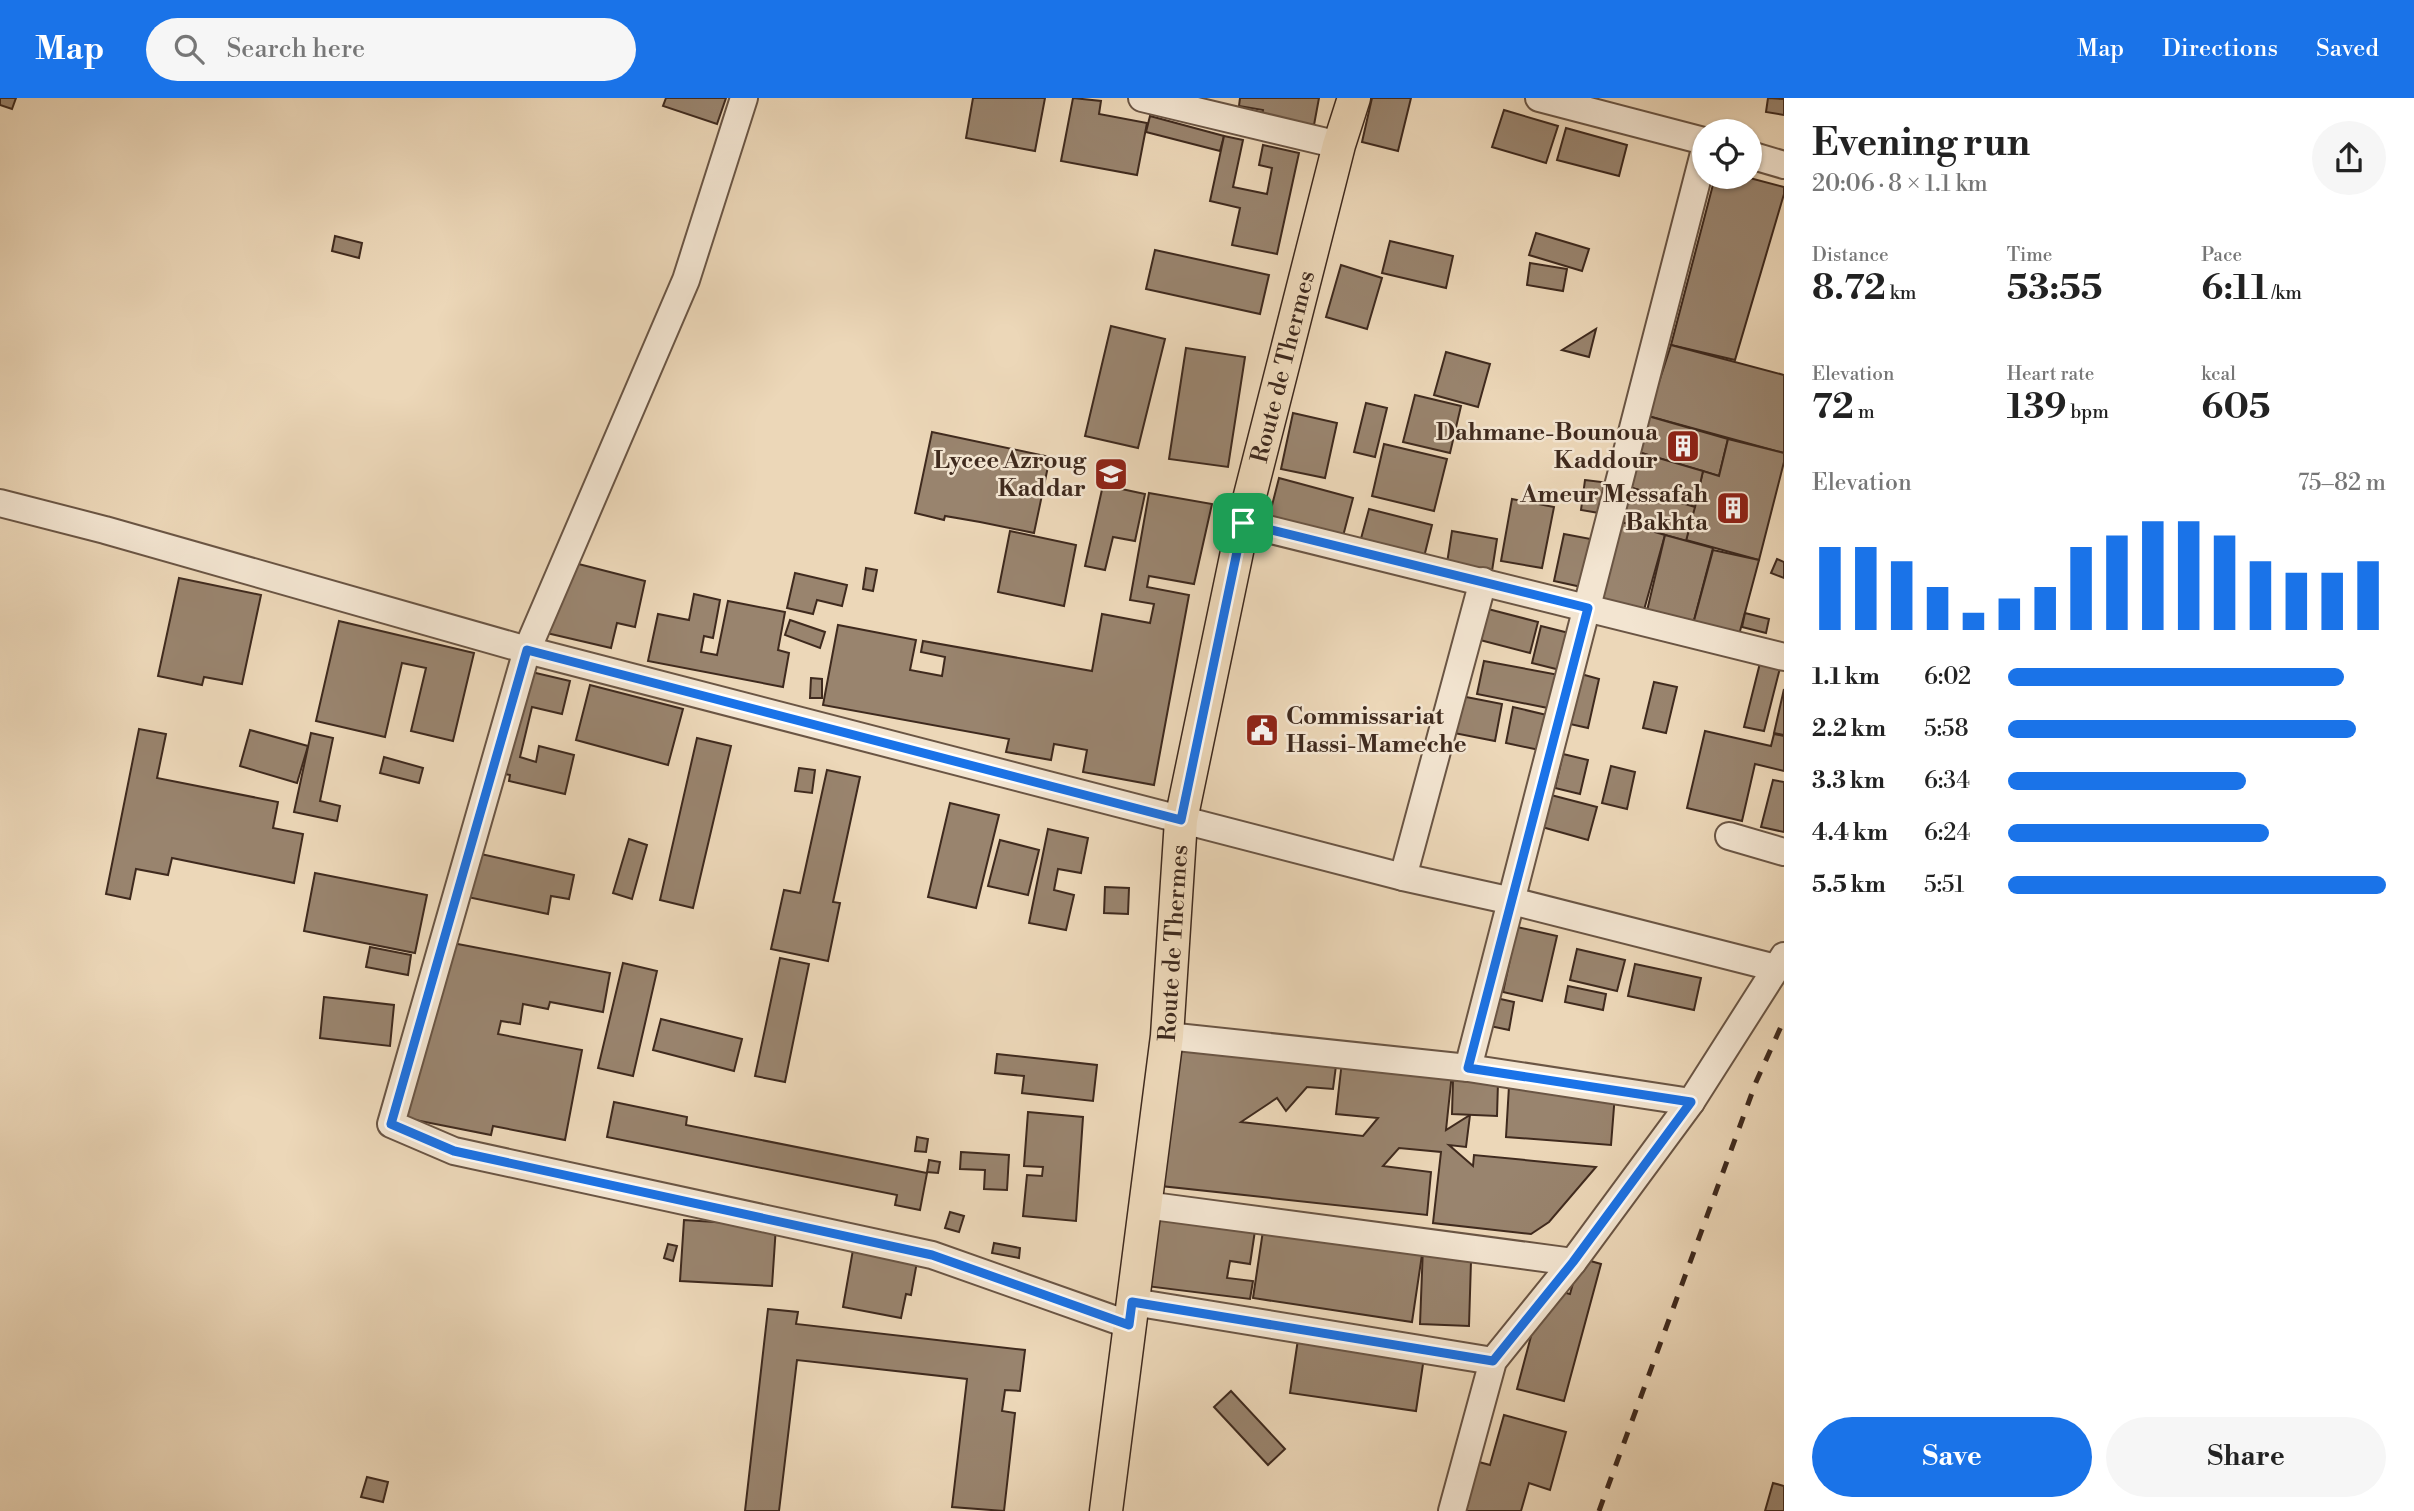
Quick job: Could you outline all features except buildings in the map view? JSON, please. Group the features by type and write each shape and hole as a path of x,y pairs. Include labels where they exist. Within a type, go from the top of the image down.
{"main road":[{"name":"Route de Thermes","path":"1106,1511 1167,1036 1181,820 1243,523 1339,145 1354,98"}],"street":[{"path":"744,98 687,280 527,650 391,1124 454,1151 932,1255 1131,1314 1493,1361"},
{"path":"1142,98 1339,145"},
{"path":"1539,98 1623,109 1692,136"},
{"path":"1762,159 1784,165"},
{"path":"1468,1068 1695,189"},
{"path":"0,503 105,530 527,650 1181,820 1403,877 1780,962 1691,1102 1573,1262 1493,1361 1452,1511"},
{"path":"1243,523 1784,657"},
{"path":"1403,877 1483,581"},
{"path":"1729,836 1784,852"},
{"path":"1167,1036 1468,1068 1691,1102"},
{"path":"1145,1205 1573,1262"}],"railway":[{"path":"1599,1511 1756,1082 1784,1020"}],"place":[{"name":"Dahmane-Bounoua Kaddour","path":"1683,446"},
{"name":"Lycee Azroug Kaddar","path":"1111,474"},
{"name":"Ameur Messafah Bakhta","path":"1733,508"},
{"name":"Commissariat Hassi-Mameche","path":"1262,730"}],"route":[{"path":"1243,523 1588,608 1468,1068 1691,1102 1573,1262 1493,1361 1132,1302 1129,1325 932,1255 454,1151 391,1124 527,650 1181,820 1243,523"}]}
